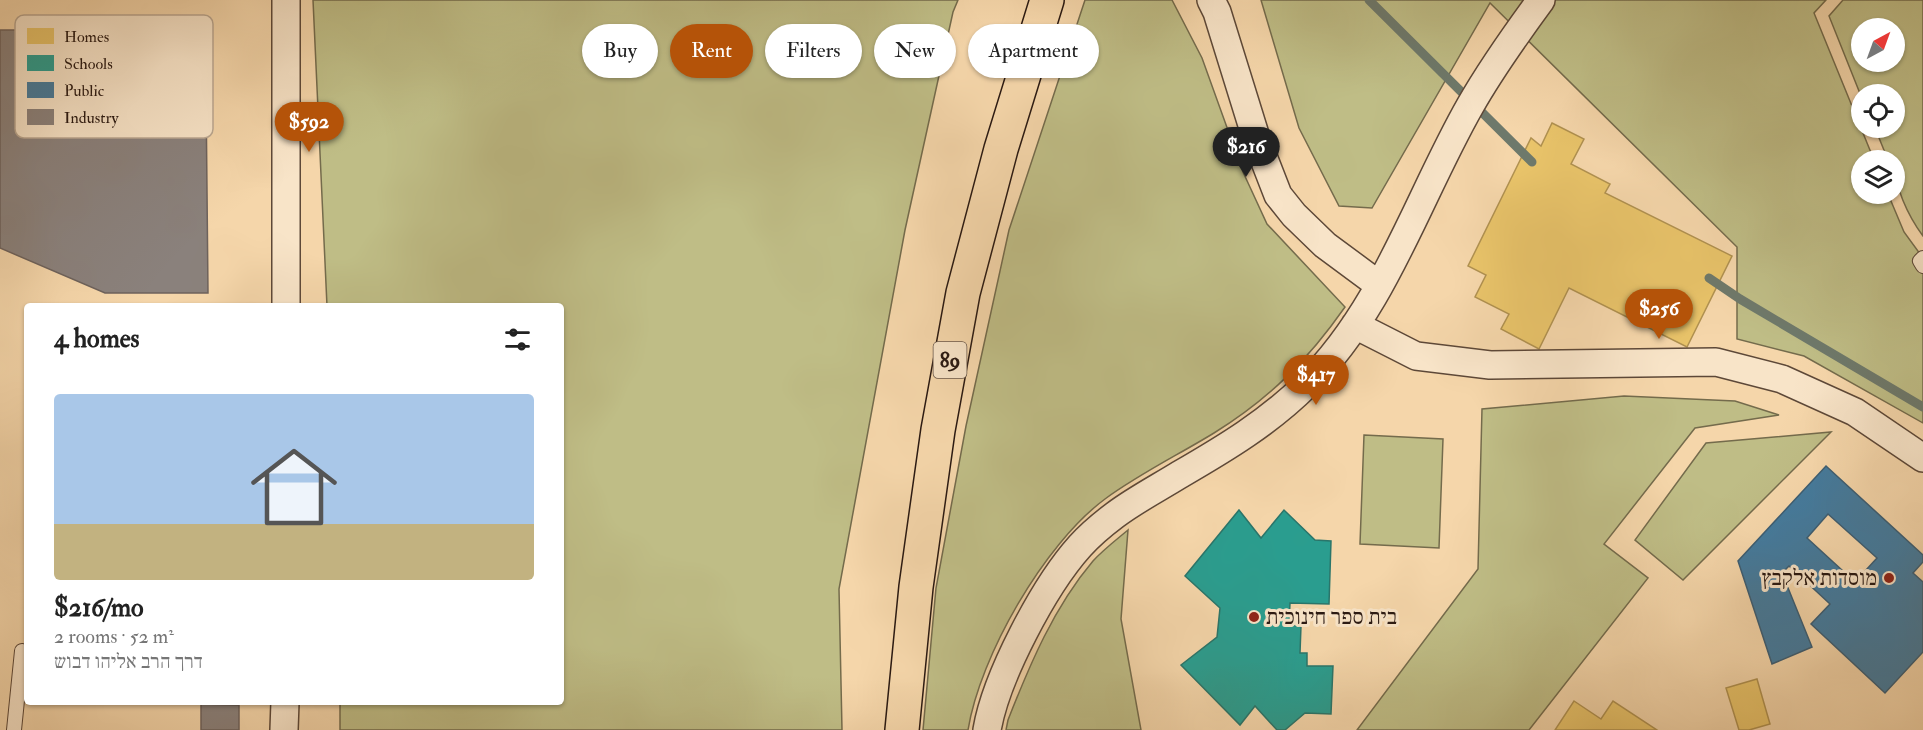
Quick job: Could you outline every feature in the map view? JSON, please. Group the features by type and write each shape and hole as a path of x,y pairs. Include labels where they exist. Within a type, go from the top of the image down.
{"highway":[{"name":"89","path":"902,730 919,565 938,430 959,314 1001,149 1047,0"}],"street":[{"path":"286,0 286,303"},
{"path":"1211,0 1217,12 1257,141 1278,195 1294,215 1325,245 1379,285"},
{"path":"987,730 989,715 1015,650 1055,579 1080,546 1116,514 1226,448 1269,418 1306,385 1355,326 1379,285 1470,106 1506,48 1541,0"},
{"path":"1355,326 1416,356 1490,365 1716,362 1782,379 1855,412 1923,458"},
{"path":"284,730 285,705"}],"lane":[{"path":"1923,258 1920,261 1923,266"},
{"path":"14,730 22,651"}],"shaded area":[{"path":"313,0 958,0 950,24 874,24 874,78 938,78 905,230 839,589 842,730 340,730 340,705 564,705 564,303 327,303"},
{"path":"1085,0 1172,0 1202,58 1243,172 1267,224 1345,307 1302,361 1270,392 1214,433 1118,490 1082,519 1038,572 1018,604 986,669 968,730 923,730 936,588 966,426 1009,230 1059,78 1099,78 1099,24 1077,24"},
{"path":"1261,0 1826,0 1814,13 1851,104 1851,138 1865,138 1870,150 1851,150 1851,204 1892,204 1904,232 1923,258 1923,423 1804,356 1737,339 1737,247 1490,3 1372,208 1339,206 1299,128"},
{"path":"1843,0 1923,0 1923,236 1905,204 1905,150 1884,150 1879,138 1905,138 1905,84 1856,84 1851,72 1905,72 1905,18 1851,18 1851,71 1829,16"},
{"path":"1624,396 1735,401 1779,415 1695,428 1604,544 1648,578 1529,730 1357,730 1478,569 1482,409"},
{"path":"1831,432 1683,580 1635,540 1706,443"},
{"path":"1364,435 1443,439 1439,548 1360,544"},
{"path":"1128,530 1121,619 1141,730 1006,730 1034,657 1066,597 1093,561"}],"building: Homes":[{"path":"1552,123 1584,139 1571,164 1610,184 1605,193 1732,256 1687,347 1569,288 1539,349 1501,329 1509,314 1475,297 1486,275 1468,266 1531,138 1541,146"},
{"path":"1757,679 1770,724 1749,730 1739,730 1726,688"},
{"path":"1574,701 1601,719 1613,701 1657,730 1555,730"}],"building: Schools":[{"name":"בית ספר חינוכית","path":"1239,510 1261,538 1284,510 1315,540 1331,541 1329,604 1290,603 1289,625 1301,626 1300,653 1307,653 1307,666 1333,666 1331,714 1305,713 1285,730 1277,730 1255,706 1240,725 1181,665 1217,637 1220,608 1185,576"}],"building: Public":[{"name":"מוסדות אלקבץ","path":"1826,466 1923,555 1923,562 1913,573 1923,582 1923,652 1885,693 1811,624 1830,604 1789,566 1782,573 1812,647 1772,664 1738,561","holes":["1828,514 1877,558 1855,582 1807,538"]}],"building: Industry":[{"path":"0,30 15,30 15,138 206,138 208,293 105,293 0,248"},
{"path":"201,705 239,705 239,730 201,730"}],"waterway":[{"path":"1369,0 1532,162"},
{"path":"1709,278 1740,299 1923,407"}],"place":[{"name":"מוסדות אלקבץ","path":"1889,578"},
{"name":"בית ספר חינוכית","path":"1254,617"}]}
